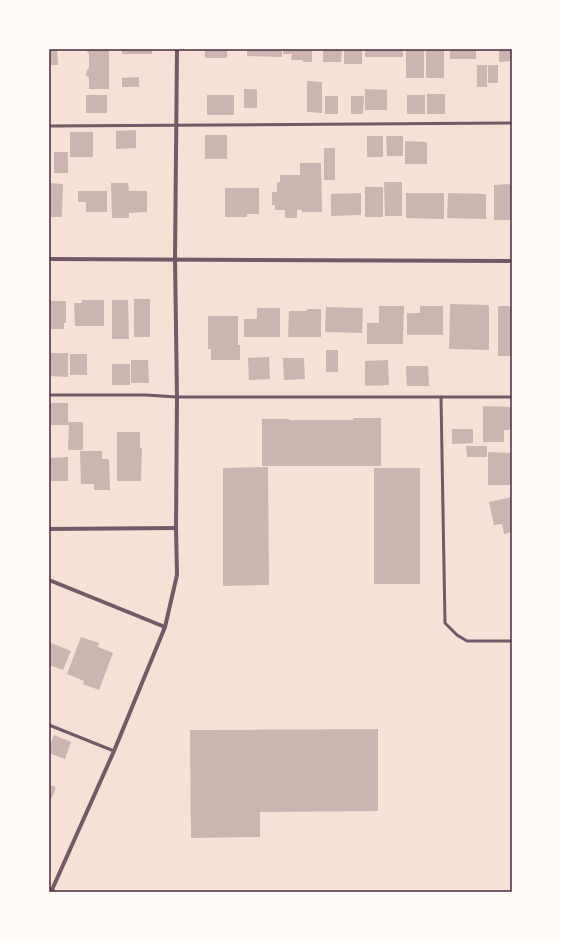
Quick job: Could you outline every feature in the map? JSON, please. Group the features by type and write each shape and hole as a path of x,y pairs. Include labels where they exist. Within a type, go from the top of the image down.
{"street":[{"path":"51,892 114,750 165,627 177,575 175,259 177,49"},
{"path":"49,259 512,261"},
{"path":"49,529 176,528"},
{"path":"49,580 165,627"}],"lane":[{"path":"49,126 512,123"},
{"path":"49,395 146,395 177,397 512,397"},
{"path":"441,397 445,623 467,641 512,641"},
{"path":"49,725 114,750"}],"building":[{"path":"49,49 57,49 58,65 49,65"},
{"path":"86,49 109,49 109,89 89,89 89,77 86,76 86,74 89,68 89,54"},
{"path":"122,49 152,49 152,54 122,54"},
{"path":"205,49 227,49 227,58 205,58"},
{"path":"247,49 282,49 282,57 247,56"},
{"path":"283,49 312,49 312,62 291,60 292,54 283,54"},
{"path":"323,49 342,49 341,62 323,62"},
{"path":"344,49 362,49 362,64 344,64"},
{"path":"365,49 403,49 403,57 365,57"},
{"path":"406,49 424,49 424,78 406,78"},
{"path":"426,49 444,49 444,78 426,78"},
{"path":"450,49 476,49 476,59 450,59"},
{"path":"499,49 512,49 512,61 499,62"},
{"path":"477,65 487,65 487,87 477,87"},
{"path":"488,65 498,65 498,83 488,83"},
{"path":"139,77 139,87 122,87 122,78"},
{"path":"307,81 322,82 322,113 307,112"},
{"path":"244,89 257,89 257,108 244,108"},
{"path":"365,89 387,90 387,110 365,110"},
{"path":"427,94 445,94 445,114 427,114"},
{"path":"86,95 107,95 107,113 86,113"},
{"path":"207,95 234,95 234,115 207,115"},
{"path":"407,95 425,95 425,114 407,114"},
{"path":"325,96 338,96 338,114 325,114"},
{"path":"351,96 364,96 363,114 351,114"},
{"path":"136,130 136,148 116,149 116,131"},
{"path":"70,132 93,132 93,157 70,157"},
{"path":"205,135 227,135 227,159 205,159"},
{"path":"367,136 383,136 383,157 367,157"},
{"path":"386,136 403,136 403,156 387,156"},
{"path":"405,141 427,142 427,164 405,164"},
{"path":"324,148 335,148 335,180 324,180"},
{"path":"54,152 68,152 68,173 54,173"},
{"path":"300,163 321,163 322,212 302,212 302,210 297,210 297,218 285,218 285,210 275,210 275,205 272,205 272,192 277,192 277,182 280,182 280,175 300,175"},
{"path":"384,182 402,182 402,216 385,216"},
{"path":"49,183 63,184 62,217 49,217"},
{"path":"111,183 128,183 129,191 147,191 147,212 129,213 129,218 112,218"},
{"path":"512,184 512,220 494,220 494,185"},
{"path":"365,187 383,187 383,217 365,217"},
{"path":"225,188 259,188 259,214 247,214 247,217 225,217"},
{"path":"78,191 107,191 107,212 86,212 86,202 78,202"},
{"path":"361,193 361,215 331,216 331,194"},
{"path":"406,193 444,193 444,219 406,218"},
{"path":"448,193 486,194 486,219 447,218"},
{"path":"134,299 150,299 150,337 134,337"},
{"path":"82,300 104,300 104,326 75,326 74,303 82,303"},
{"path":"112,300 128,300 129,339 112,339"},
{"path":"49,301 66,301 66,323 64,323 64,329 49,329"},
{"path":"450,304 489,305 489,350 449,349"},
{"path":"379,306 404,306 403,344 367,344 367,323 379,323"},
{"path":"420,306 443,306 443,335 407,335 407,313 420,313"},
{"path":"498,306 512,306 512,356 498,356"},
{"path":"326,307 363,308 362,333 325,332"},
{"path":"257,308 280,308 280,337 244,337 244,319 257,319"},
{"path":"307,309 321,309 321,337 288,337 289,311 307,311"},
{"path":"208,316 238,316 238,345 240,345 240,360 211,360 211,349 208,349"},
{"path":"326,350 338,350 338,372 326,372"},
{"path":"49,353 68,353 68,377 49,376"},
{"path":"70,354 87,354 87,375 70,375"},
{"path":"269,357 270,379 249,380 248,358"},
{"path":"283,358 304,358 305,379 284,380"},
{"path":"131,360 148,360 149,383 131,383"},
{"path":"388,360 389,385 365,386 365,361"},
{"path":"112,364 130,364 130,385 112,385"},
{"path":"406,366 428,366 429,386 407,386"},
{"path":"49,403 68,403 68,422 83,422 83,450 68,450 69,425 49,425"},
{"path":"483,406 512,407 512,430 504,430 504,442 483,442"},
{"path":"353,418 381,418 381,466 262,466 262,419 353,420"},
{"path":"452,429 473,429 473,443 452,444"},
{"path":"117,432 140,432 140,448 142,448 141,481 117,481"},
{"path":"466,446 487,446 487,457 467,457"},
{"path":"80,451 102,451 102,459 109,459 110,490 94,490 94,484 81,484"},
{"path":"488,452 512,453 512,485 488,485"},
{"path":"68,457 68,481 49,481 49,458"},
{"path":"268,467 269,585 223,586 223,468"},
{"path":"374,468 420,468 420,584 374,584"},
{"path":"512,497 512,532 504,534 502,524 494,525 489,502"},
{"path":"81,637 99,643 98,647 113,653 99,690 83,684 84,681 67,674"},
{"path":"49,642 71,651 63,670 49,665"},
{"path":"378,729 378,811 260,812 260,837 191,838 190,730"},
{"path":"54,735 71,742 65,759 49,753 49,748"},
{"path":"49,785 56,787 52,798 49,797"}]}
